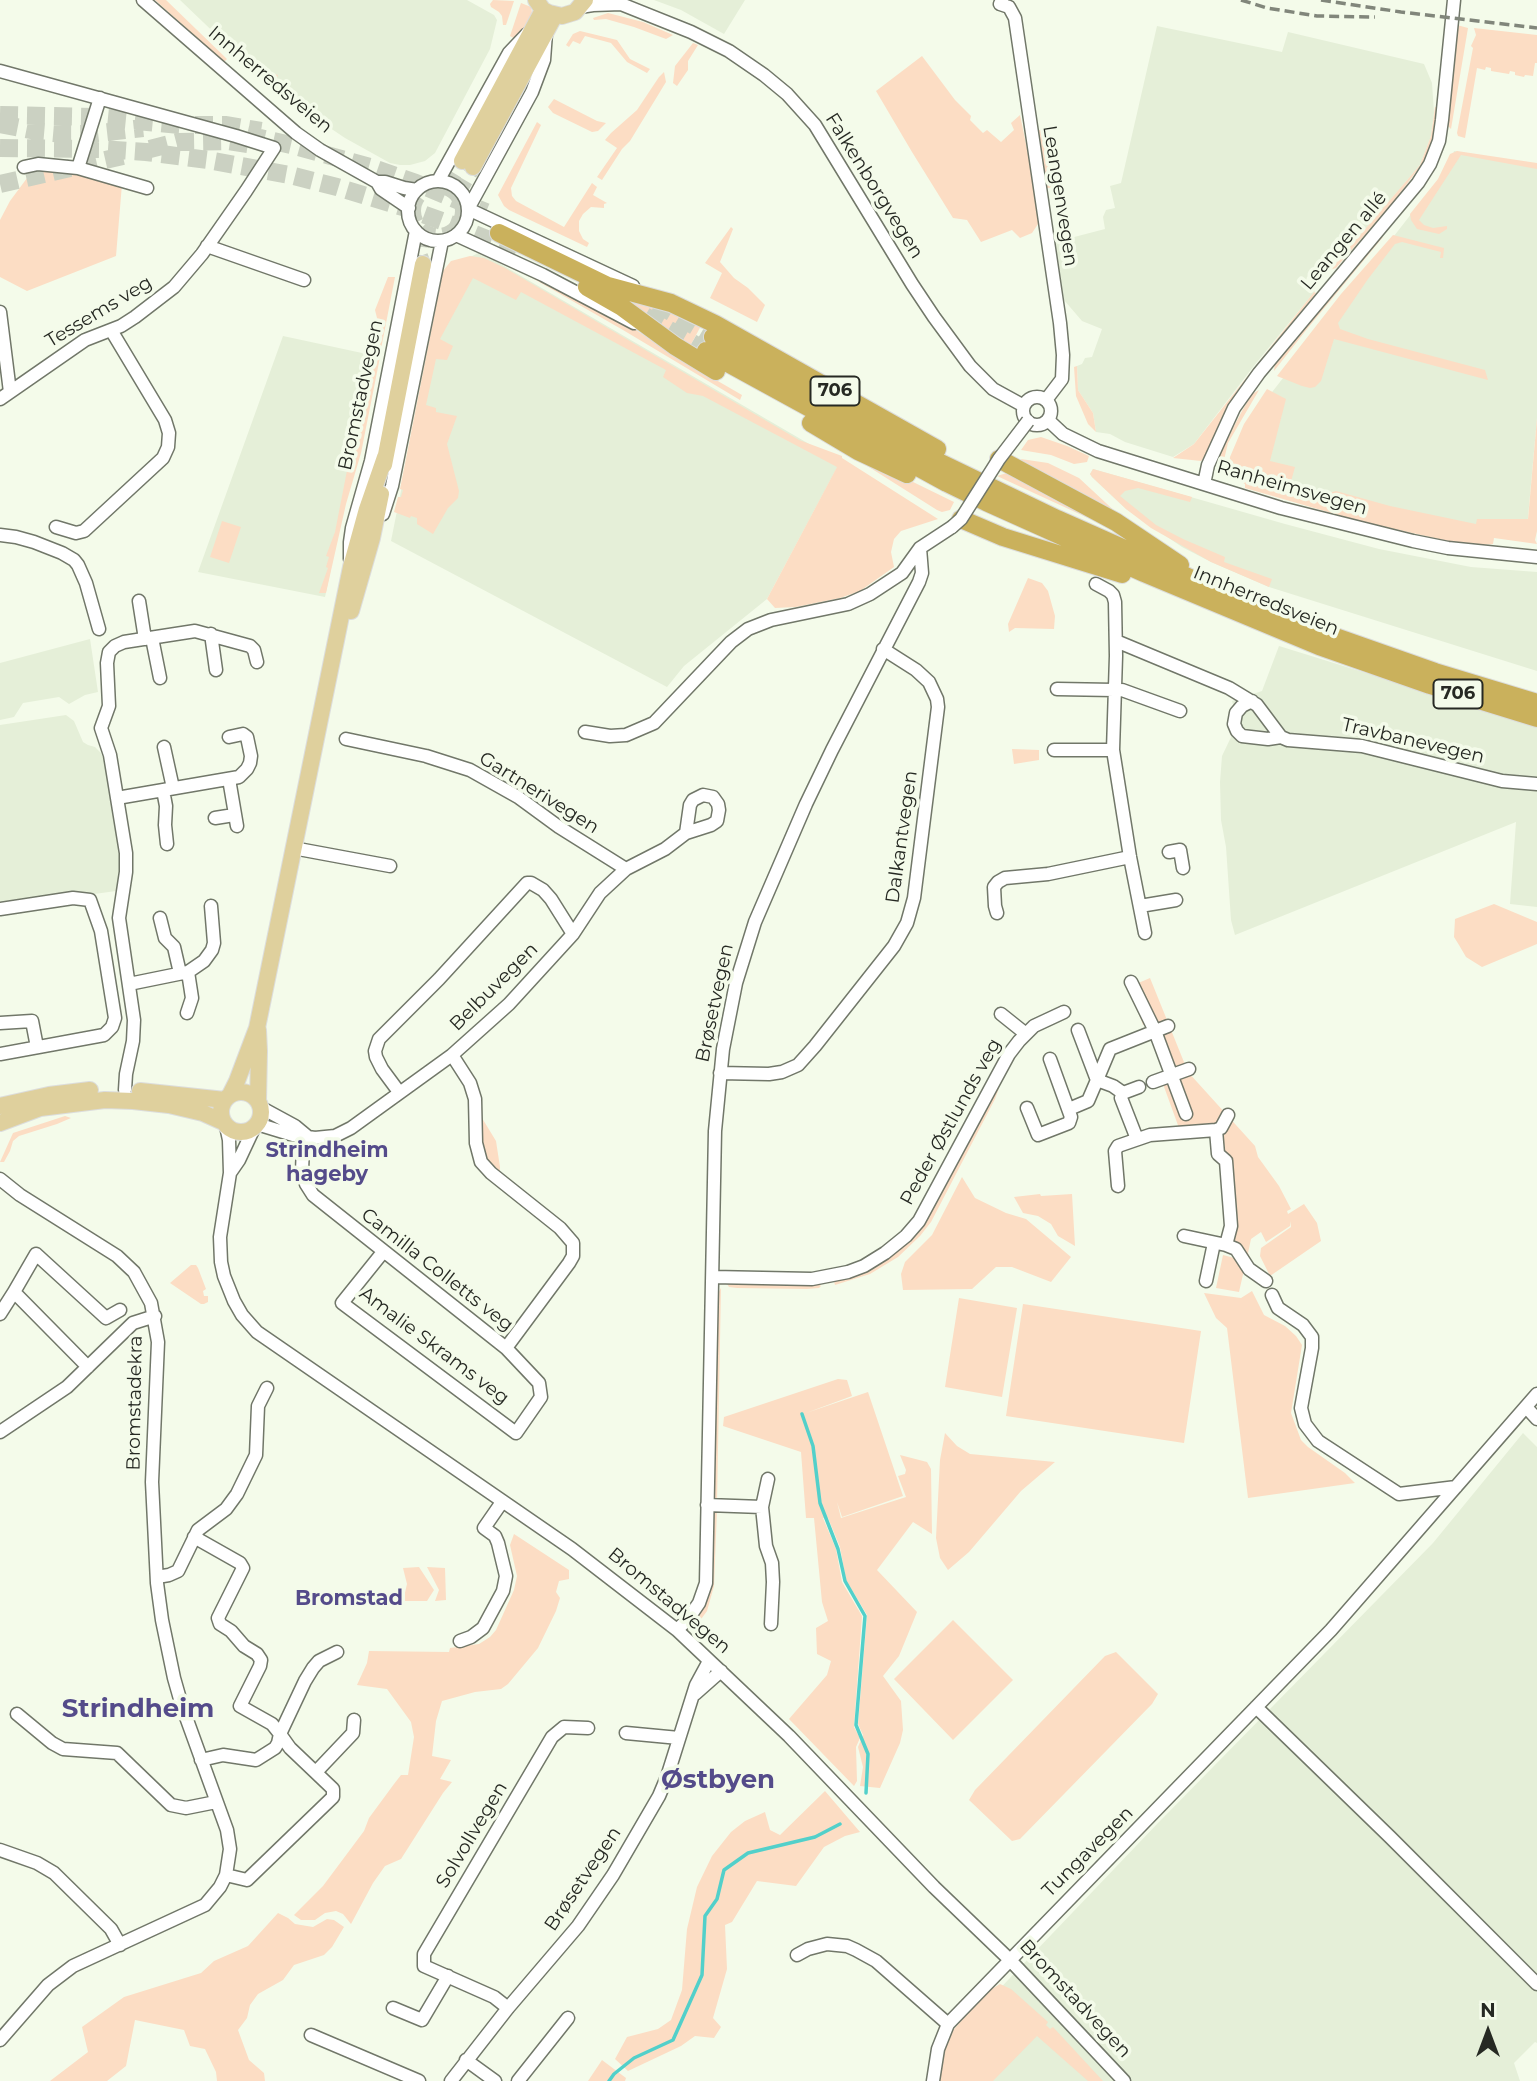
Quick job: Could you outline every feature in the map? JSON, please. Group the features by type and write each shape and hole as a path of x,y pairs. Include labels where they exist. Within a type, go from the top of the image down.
{"highway":[{"name":"706","path":"497,237 608,286 671,303 715,324 956,460 989,496 910,475 858,451 692,357 602,295 497,237"},
{"name":"706","path":"709,344 864,439 989,496"},
{"name":"706","path":"999,459 1116,522 1155,548 1205,592"},
{"name":"Innherredsveien","path":"989,496 1319,646 1537,718"},
{"name":"706","path":"956,523 1205,592"},
{"name":"Innherredsveien","path":"1205,592 1385,655 1537,703"}],"main road":[{"path":"468,164 541,30 545,8 569,15 582,4"},
{"name":"Bromstadvegen","path":"336,637 348,621 372,538 423,264"},
{"name":"Bromstadvegen","path":"227,1097 237,1081 257,1028 351,567 385,457"},
{"name":"Bromstadvegen","path":"257,1028 259,1104"},
{"path":"0,1106 68,1092 125,1090 227,1097 242,1092 248,1093 259,1104 261,1113 256,1126 250,1131 239,1132 203,1113 169,1105 105,1100 40,1108 0,1123"},
{"path":"225,1124 220,1111 227,1097"}],"street":[{"name":"Innherredsveien","path":"143,0 296,133 377,182 418,190"},
{"name":"Leangenvegen","path":"1002,0 1000,4 1009,7 1015,18 1060,323 1062,379 1046,400"},
{"name":"Leangen allé","path":"1203,484 1208,465 1234,408 1418,183 1430,164 1439,141 1454,0"},
{"name":"Falkenborgvegen","path":"582,4 619,2 691,32 720,46 787,94 820,132 920,295 970,366 993,389 1024,406"},
{"path":"438,181 509,53 522,37 541,30 544,60 532,92 468,209 466,224 456,235 442,241 428,239 416,231 409,218 411,199 418,190 427,183 438,181 458,188 465,197 468,209"},
{"path":"0,71 100,98 78,168"},
{"name":"Tessems veg","path":"5,395 85,340 135,317 174,287 207,246 274,148 100,98"},
{"path":"24,167 38,164 78,168 147,188"},
{"name":"Innherredsveien","path":"377,182 381,189 409,208"},
{"name":"706","path":"468,209 671,303"},
{"name":"Bromstadvegen","path":"351,567 352,528 371,461 416,231"},
{"name":"706","path":"456,235 543,275 662,337"},
{"name":"Bromstadvegen","path":"372,538 392,486 442,241"},
{"path":"207,246 304,280"},
{"path":"0,312 5,395"},
{"path":"56,527 76,533 84,531 163,458 168,447 169,433 165,420 111,330"},
{"path":"1034,398 1046,400 1051,408 1048,420 1038,425 1028,421 1024,406 1034,398"},
{"name":"Ranheimsvegen","path":"1048,420 1063,434 1098,451 1281,508 1413,541 1471,551 1537,557"},
{"path":"585,732 610,736 626,735 654,723 731,642 748,629 771,620 848,604 861,599 902,573 920,548 956,523 1028,421"},
{"path":"0,535 34,542 74,560 86,583 99,629"},
{"name":"Brøsetvegen","path":"677,1630 699,1603 706,1583 715,1140 723,1049 736,983 755,922 806,804 919,582 922,573 920,548"},
{"path":"1096,584 1103,586 1113,595 1115,602 1118,690 1113,750 1145,933"},
{"path":"139,601 160,678"},
{"path":"125,1090 134,1031 119,918 127,862 110,755 101,728 109,706 108,657 112,648 118,644 195,631 252,647 257,662"},
{"path":"211,634 216,670"},
{"path":"1116,641 1229,688 1252,701 1281,737"},
{"name":"Dalkantvegen","path":"720,1073 769,1074 798,1065 888,955 906,923 914,898 938,708 929,682 916,670 883,649"},
{"path":"1057,689 1118,690 1180,712"},
{"name":"Travbanevegen","path":"1252,701 1236,713 1234,724 1242,736 1281,737 1362,746 1502,781 1537,784"},
{"path":"117,798 229,779 244,773 251,757 245,735 229,737"},
{"name":"Gartnerivegen","path":"346,739 470,770 518,797 625,869"},
{"path":"164,747 168,789 165,825 167,844"},
{"path":"1054,750 1113,750"},
{"path":"215,818 236,821 229,779"},
{"name":"Belbuvegen","path":"256,1126 293,1135 326,1138 344,1133 452,1055 509,1004 573,933 600,894 625,869 665,849 686,833"},
{"path":"293,848 390,866"},
{"path":"1169,852 1180,850 1183,867"},
{"path":"997,913 995,887 1005,878 1048,874 1130,858"},
{"path":"399,1092 376,1057 379,1039 439,979 527,883 542,890 551,899 573,933"},
{"path":"0,909 73,898 90,900 101,931 115,1012 112,1027 104,1035 0,1054"},
{"path":"1140,906 1176,900"},
{"path":"129,984 184,972 204,961 212,950 214,935 211,906"},
{"path":"160,918 165,937 174,947 192,998 187,1013"},
{"path":"1131,982 1155,1031 1186,1114"},
{"name":"Peder Østlunds veg","path":"713,1277 812,1279 848,1272 885,1254 919,1221 1002,1066 1019,1041 1034,1026 1064,1012"},
{"path":"1001,1014 1026,1034"},
{"path":"0,1023 32,1021 37,1047"},
{"path":"1069,1110 1088,1101 1110,1049 1168,1026"},
{"path":"1078,1030 1097,1080 1123,1093"},
{"path":"452,1055 470,1083 473,1094 476,1143 481,1162 560,1228 573,1243 573,1256 569,1263 506,1348"},
{"path":"1027,1108 1038,1135 1069,1123 1069,1110 1050,1059"},
{"path":"1153,1082 1189,1069"},
{"path":"1123,1093 1139,1087"},
{"path":"1123,1093 1121,1098 1137,1139"},
{"path":"259,1104 307,1136"},
{"path":"1118,1186 1115,1151 1118,1146 1150,1135 1216,1130 1221,1128 1228,1115"},
{"name":"Bromstadvegen","path":"225,1124 229,1140 230,1172 219,1251 223,1276 242,1315 257,1332 572,1549 677,1630 789,1736 934,1887 1010,1959 1124,2081"},
{"name":"Bromstadvegen","path":"230,1172 256,1126"},
{"path":"1206,1281 1220,1244 1231,1226 1226,1161 1219,1154 1216,1130"},
{"name":"Camilla Colletts veg","path":"307,1136 303,1148 302,1170 313,1195 506,1348 539,1383 541,1396"},
{"name":"Bromstadekra","path":"0,1179 125,1264 146,1292 155,1316 158,1342 152,1482 162,1620 174,1678 229,1840 230,1858 220,1887 205,1905 88,1958 61,1975 38,1995 0,2040"},
{"path":"1184,1236 1236,1249 1249,1269 1266,1281"},
{"name":"Amalie Skrams veg","path":"383,1252 342,1303 516,1433 541,1396"},
{"path":"0,1314 36,1254 106,1318 120,1310"},
{"path":"14,1292 88,1367"},
{"path":"1272,1295 1278,1308 1303,1325 1312,1337 1301,1408 1310,1433 1399,1494 1456,1487"},
{"path":"0,1432 58,1394 133,1324 155,1316"},
{"path":"157,1577 178,1571 194,1537 205,1524 232,1503 253,1463 257,1448 258,1405 267,1388"},
{"name":"Tungavegen","path":"933,2081 938,2049 948,2024 1331,1630 1537,1394"},
{"path":"1526,1407 1537,1419"},
{"path":"768,1479 762,1507 766,1546 772,1567 771,1624"},
{"path":"460,1641 478,1634 503,1591 506,1576 498,1543 495,1536 484,1528 502,1502"},
{"path":"707,1505 762,1507"},
{"path":"194,1537 242,1565 243,1572 219,1614 219,1621 261,1660 240,1706 272,1724 290,1748 333,1789 332,1797 247,1880 226,1875"},
{"path":"201,1760 223,1755 256,1760 275,1748 313,1668 319,1661 337,1652"},
{"name":"Brøsetvegen","path":"451,2081 508,2008 578,1926 613,1875 659,1796 696,1685 709,1661"},
{"path":"693,1696 720,1671"},
{"path":"1256,1707 1537,1984"},
{"path":"17,1714 63,1749 117,1753 171,1805 186,1808 216,1802"},
{"path":"316,1772 353,1733 354,1720"},
{"name":"Solvollvegen","path":"508,2008 494,1997 424,1966 424,1954 552,1737 564,1727 588,1728"},
{"path":"626,1733 680,1738"},
{"path":"0,1850 37,1863 54,1873 110,1929 120,1945"},
{"path":"797,1955 827,1944 856,1950 876,1961 948,2024"},
{"path":"393,2008 422,2020 448,1976"},
{"path":"518,2081 568,2018"},
{"path":"311,2035 419,2081"},
{"path":"466,2060 495,2081"}],"shaded area":[{"path":"155,0 166,0 227,59 224,62"},
{"path":"180,0 467,0 494,15 497,20 490,49 435,153 425,161 400,165 390,163 345,138 275,91"},
{"path":"493,0 514,1 506,25 503,25 499,12 491,7"},
{"path":"654,0 745,0 724,34 681,10"},
{"path":"521,3 531,7 533,18 515,39 510,36"},
{"path":"608,13 643,22 673,35 666,39 634,27 593,18"},
{"path":"1457,25 1468,28 1451,129 1447,125"},
{"path":"1157,26 1282,52 1288,32 1424,64 1432,83 1434,113 1431,136 1420,165 1334,266 1315,271 1307,277 1305,285 1315,291 1194,444 1173,457 1125,442 1110,434 1096,432 1093,413 1078,390 1077,366 1082,364 1085,358 1092,357 1102,329 1082,321 1064,300 1055,242 1105,229 1103,217 1106,210 1115,208 1110,186 1121,183"},
{"path":"1474,28 1537,35 1537,63 1533,76 1524,77 1510,71 1509,74 1491,71 1491,68 1486,67 1485,70 1477,68 1465,138 1457,133 1473,48 1471,46 1476,35"},
{"path":"580,31 617,40 630,59 650,69 647,73 627,62 611,43 585,36 580,44 573,41 569,47 566,45 573,34"},
{"path":"693,43 698,45 688,61 688,70 677,86 673,83 675,66"},
{"path":"235,53 252,57 249,66"},
{"path":"922,56 955,100 971,116 970,120 983,133 987,130 1001,142 1014,130 1011,123 1020,115 1039,207 1038,224 1032,233 1020,238 1012,230 981,242 967,220 953,218 876,91"},
{"path":"250,67 278,75 275,83 281,85 280,93 275,91"},
{"path":"664,72 666,82 630,141 602,180 597,177 617,148 605,140 637,110"},
{"path":"554,99 606,123 598,131 592,132 553,113 548,107"},
{"path":"1435,107 1439,107 1432,143 1422,164 1395,200 1336,268 1330,270 1420,165 1431,136"},
{"path":"537,122 541,125 511,188 512,196 516,201 564,227 592,183 597,187 593,195 607,203 604,208 591,207 579,221 579,231 589,243 587,247 509,210 498,195"},
{"path":"1043,129 1053,187 1044,189 1036,131"},
{"path":"1454,151 1537,165 1537,418 1526,539 1248,480 1269,396 1451,163"},
{"path":"1457,151 1537,163 1537,169 1461,155 1419,220 1433,228 1447,226 1447,229 1439,234 1417,229 1410,214 1438,179 1450,154"},
{"path":"33,170 62,170 122,184 116,256 27,291 0,277 0,220 10,201"},
{"path":"731,227 733,229 720,262 765,305 757,322 710,298 722,273 705,263"},
{"path":"1393,235 1444,248 1443,258 1440,258 1441,252 1402,242 1395,244 1338,323 1340,329 1485,370 1488,380 1334,339 1321,381 1315,387 1302,386 1277,376 1341,294"},
{"path":"1383,237 1274,371 1275,362 1378,238"},
{"path":"480,252 840,462 767,599 684,666 667,687 391,541 445,270"},
{"path":"470,256 484,258 505,268 799,440 842,456 938,519 901,531 894,539 891,552 894,567 860,591 796,607 775,608 767,599 837,467 703,396 687,393 663,377 666,370 521,292 516,300 473,278 440,339 453,346 447,360 436,359 426,405 436,408 436,412 457,416 447,444 459,491 458,498 448,508 433,534 417,524 417,518 394,512 403,490 400,489 443,271 451,261"},
{"path":"513,267 619,319 742,395 740,400 623,330"},
{"path":"388,277 395,277 381,349 370,348 377,318 375,310"},
{"path":"1314,292 1316,293 1224,414 1206,456 1201,461 1173,458 1194,444"},
{"path":"628,299 679,314 702,324 689,348 626,301"},
{"path":"283,336 376,356 325,597 198,572"},
{"path":"370,354 380,357 361,453 346,504 326,593 319,593 328,568 329,557 326,556 335,532 352,445 350,444"},
{"path":"1077,366 1078,390 1093,413 1096,432 1088,424 1076,396 1074,367"},
{"path":"1267,389 1286,399 1270,461 1295,467 1290,485 1326,494 1336,491 1390,506 1476,524 1477,519 1528,519 1537,418 1537,544 1494,538 1493,544 1470,546 1359,521 1245,488 1245,484 1238,480 1231,470 1230,457 1244,424"},
{"path":"1259,390 1228,443 1223,464 1219,465 1222,449 1242,411 1252,394"},
{"path":"1041,437 1089,456 1087,462 1074,464 1051,455 1021,450 1028,440"},
{"path":"823,438 954,502 950,510 937,510"},
{"path":"1021,459 1048,463 1079,478 1120,516 1024,465"},
{"path":"1093,469 1379,549 1471,567 1537,572 1537,671 1269,587 1211,562 1182,547 1126,509 1092,477 1090,474"},
{"path":"1093,469 1192,497 1190,502 1138,488 1125,491 1120,496 1156,525 1225,557 1224,562 1272,579 1269,587 1211,562 1151,528 1092,477 1090,474"},
{"path":"1010,472 1112,529 997,476"},
{"path":"222,521 241,527 229,563 210,557"},
{"path":"1028,578 1042,583 1048,591 1055,616 1054,629 1015,628 1009,632 1008,624"},
{"path":"90,639 98,692 85,695 69,704 59,697 23,703 14,717 0,720 0,663"},
{"path":"1279,646 1537,726 1537,907 1510,904 1516,822 1235,935 1231,920 1226,847 1221,820 1222,756 1233,733 1232,701 1262,691"},
{"path":"66,715 74,721 83,742 101,753 108,770 122,866 116,891 0,907 0,725"},
{"path":"1012,749 1039,750 1039,760 1014,764"},
{"path":"1494,904 1537,922 1537,944 1482,967 1466,957 1454,937 1455,919"},
{"path":"1150,978 1188,1072 1255,1146 1258,1157 1279,1186 1291,1209 1287,1211 1288,1214 1304,1204 1317,1223 1321,1241 1270,1276 1260,1256 1261,1248 1291,1227 1290,1221 1290,1226 1266,1242 1261,1232 1251,1239 1248,1253 1254,1268 1229,1242 1219,1131 1179,1128 1163,1084 1171,1081 1148,1023 1143,1025 1129,987"},
{"path":"997,1087 999,1088 995,1099 931,1222 920,1236 898,1257 870,1274 835,1285 834,1281 851,1276 891,1255"},
{"path":"65,1116 71,1118 19,1136 13,1141 4,1162 0,1162 13,1133"},
{"path":"479,1118 482,1118 496,1141 500,1167 497,1173 484,1160"},
{"path":"962,1177 975,1198 1026,1219 1071,1257 1051,1282 1012,1267 996,1267 972,1289 903,1290 901,1274 905,1262 932,1235"},
{"path":"1072,1194 1075,1246 1058,1236 1051,1224 1038,1216 1023,1213 1014,1197"},
{"path":"1223,1255 1238,1259 1244,1270 1239,1292 1216,1288"},
{"path":"191,1265 198,1268 206,1289 203,1291 204,1296 208,1296 208,1302 204,1304 170,1283"},
{"path":"727,1284 821,1286 807,1289 737,1288 729,1287"},
{"path":"721,1288 717,1503 713,1497 716,1297"},
{"path":"1252,1291 1264,1315 1285,1326 1302,1345 1291,1413 1301,1440 1355,1483 1248,1498 1227,1328 1216,1318 1204,1293 1241,1298"},
{"path":"959,1298 1017,1308 1002,1397 945,1387"},
{"path":"1023,1304 1201,1331 1184,1443 1006,1416"},
{"path":"838,1379 847,1380 852,1396 806,1413 868,1392 903,1496 842,1517 837,1502 841,1518 906,1497 898,1476 905,1474 906,1470 900,1455 927,1462 931,1469 932,1534 913,1522 877,1570 917,1612 899,1656 883,1676 901,1701 903,1730 880,1788 860,1786 863,1767 858,1747 863,1735 858,1724 867,1615 846,1580 840,1547 828,1518 823,1518 836,1549 842,1582 862,1616 854,1727 860,1738 856,1747 857,1781 854,1786 789,1719 827,1675 831,1661 817,1654 816,1628 828,1621 822,1602 814,1518 806,1518 801,1452 723,1426 724,1417"},
{"path":"945,1433 957,1446 970,1454 1055,1462 1021,1491 969,1552 948,1570 940,1558 936,1538 940,1460"},
{"path":"1523,1433 1537,1447 1537,2043 1514,2063 1520,2081 942,2081 946,2045 1157,1824 1433,1543"},
{"path":"717,1510 714,1586 707,1611 699,1622 697,1620 704,1604 712,1518"},
{"path":"514,1534 569,1570 569,1579 559,1581 556,1592 560,1598 556,1611 538,1648 501,1689 475,1692 442,1701 436,1721 432,1756 451,1760 440,1779 452,1782 401,1859 385,1866 351,1924 343,1914 336,1911 325,1913 315,1920 301,1920 294,1915 323,1886 401,1775 408,1775 414,1737 411,1722 387,1689 357,1685 367,1663 369,1651 449,1652 450,1648 479,1644 490,1637 496,1630 514,1590 517,1576 510,1545"},
{"path":"419,1567 434,1590 427,1601 403,1601 407,1584 403,1568"},
{"path":"427,1567 445,1568 446,1600 435,1601 439,1590"},
{"path":"953,1620 1013,1680 953,1740 894,1679"},
{"path":"1116,1652 1158,1694 1152,1704 1020,1839 1012,1841 969,1800 975,1790 1105,1656"},
{"path":"825,1791 860,1832 824,1847 796,1886 757,1881 732,1922 725,1925 727,1969 713,2018 721,2027 714,2038 695,2036 681,2046 628,2071 615,2059 627,2037 658,2029 671,2020 682,1990 687,1929 697,1887 712,1856 731,1832 745,1821 765,1812 770,1830 780,1835"},
{"path":"278,1913 295,1924 313,1927 327,1919 344,1927 324,1955 294,1965 283,1980 258,1994 250,2005 247,2018 238,2030 249,2060 264,2073 265,2081 217,2081 216,2072 205,2049 190,2046 184,2030 135,2020 126,2066 107,2081 50,2081 88,2052 82,2027 124,1997 201,1973 214,1961 248,1946"},
{"path":"1000,1984 1011,1989 1048,2022 1046,2025 1050,2029 1053,2027 1103,2081 1088,2081 1037,2036 993,2081 939,2081 942,2056 949,2035 985,1993"},
{"path":"602,2060 626,2078 625,2081 588,2081"}],"waterway":[{"path":"802,1414 813,1446 820,1503 838,1549 845,1581 865,1616 856,1725 868,1754 866,1793"},
{"path":"609,2081 634,2058 673,2040 702,1975 705,1916 717,1899 724,1870 748,1853 815,1837 840,1824"}],"tunnel":[{"path":"0,115 98,117 188,126"},
{"path":"0,124 64,134 143,128"},
{"path":"195,125 225,125 261,131"},
{"path":"247,135 370,167 486,212"},
{"path":"150,149 177,142 228,141 254,145"},
{"path":"0,148 146,152 290,175 406,208 524,254"},
{"path":"0,184 123,156"},
{"path":"446,187 462,161"},
{"path":"457,194 473,167"},
{"path":"438,186 456,193 463,211 456,229 438,236 420,229 413,211 420,193 438,186"},
{"path":"423,231 420,256 423,264"},
{"path":"656,303 713,337"},
{"path":"645,316 706,351"}],"railway":[{"path":"1241,0 1267,8 1317,16 1375,17"},
{"path":"1321,0 1537,28"}],"district":[{"name":"Strindheim hageby","path":"327,1163"},
{"name":"Bromstad","path":"349,1599"},
{"name":"Strindheim","path":"138,1709"},
{"name":"Østbyen","path":"718,1780"}]}
